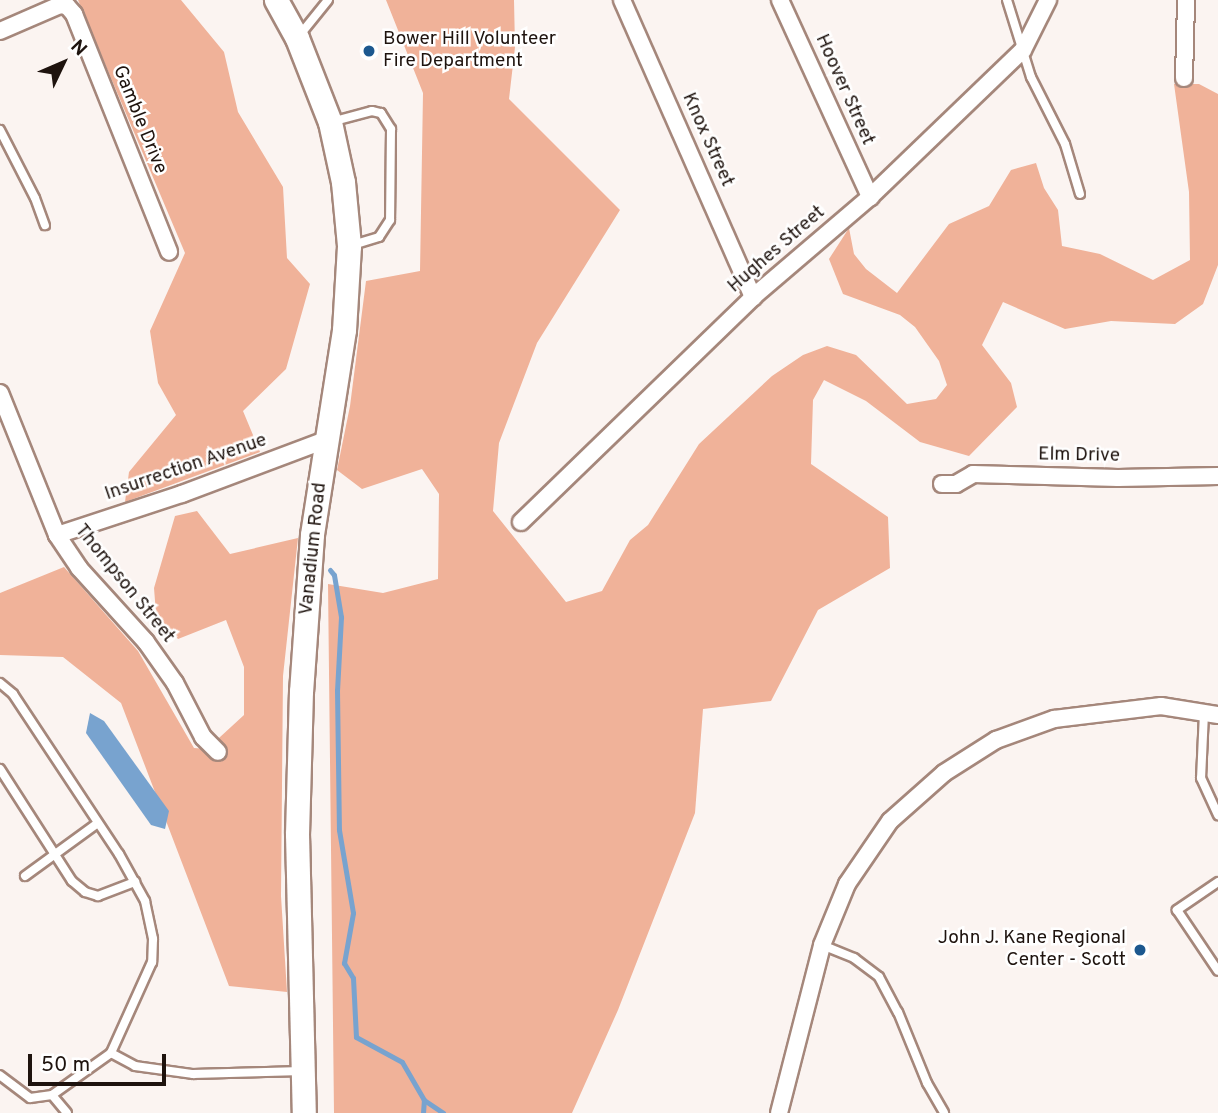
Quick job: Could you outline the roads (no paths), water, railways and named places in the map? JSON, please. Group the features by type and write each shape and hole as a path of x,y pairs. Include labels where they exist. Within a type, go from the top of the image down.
{"street":[{"name":"Vanadium Road","path":"276,0 298,38 330,122 343,182 349,246 344,330 312,535 301,691 297,834 304,1113"},
{"name":"Knox Street","path":"622,0 753,297"},
{"name":"Hoover Street","path":"780,0 870,197"},
{"name":"Hughes Street","path":"521,522 753,297 870,197 1023,50 1048,0"},
{"path":"1184,78 1186,0"},
{"name":"Gamble Drive","path":"0,31 60,5 67,6 74,14 169,252"},
{"name":"Thompson Street","path":"0,393 57,535 79,568 146,642 175,683 203,737 218,752"},
{"name":"Insurrection Avenue","path":"57,535 182,494 328,439"},
{"name":"Elm Drive","path":"942,484 956,484 973,474 1118,478 1218,476"},
{"path":"779,1113 822,945 847,884 890,821 944,773 996,740 1054,719 1161,706 1211,714"}],"lane":[{"path":"298,38 328,0"},
{"path":"1007,0 1031,77 1065,144 1080,194"},
{"path":"330,122 372,111 381,113 391,129 390,220 379,237 349,246"},
{"path":"0,130 35,198 45,225"},
{"path":"0,683 13,694 135,882 145,901 153,939 152,962 111,1053 52,1096 30,1098 0,1076"},
{"path":"1211,714 1201,778 1218,815"},
{"path":"0,769 72,881 85,892 98,896 108,895 135,882"},
{"path":"25,876 98,822"},
{"path":"1218,882 1177,910 1218,971"},
{"path":"822,945 854,958 879,977 944,1113"},
{"path":"111,1053 135,1066 193,1074 302,1071"},
{"path":"52,1096 67,1113"}],"water":[{"path":"90,713 104,721 169,811 165,829 151,825 86,733"}],"waterway":[{"path":"330,570 334,575 341,617 337,690 339,830 353,913 344,963 353,978 356,1037 402,1062 424,1100 443,1113"},
{"path":"423,1113 424,1100"}],"place":[{"name":"Bower Hill Volunteer Fire Department","path":"369,51"},
{"name":"John J. Kane Regional Center - Scott","path":"1140,950"}]}
